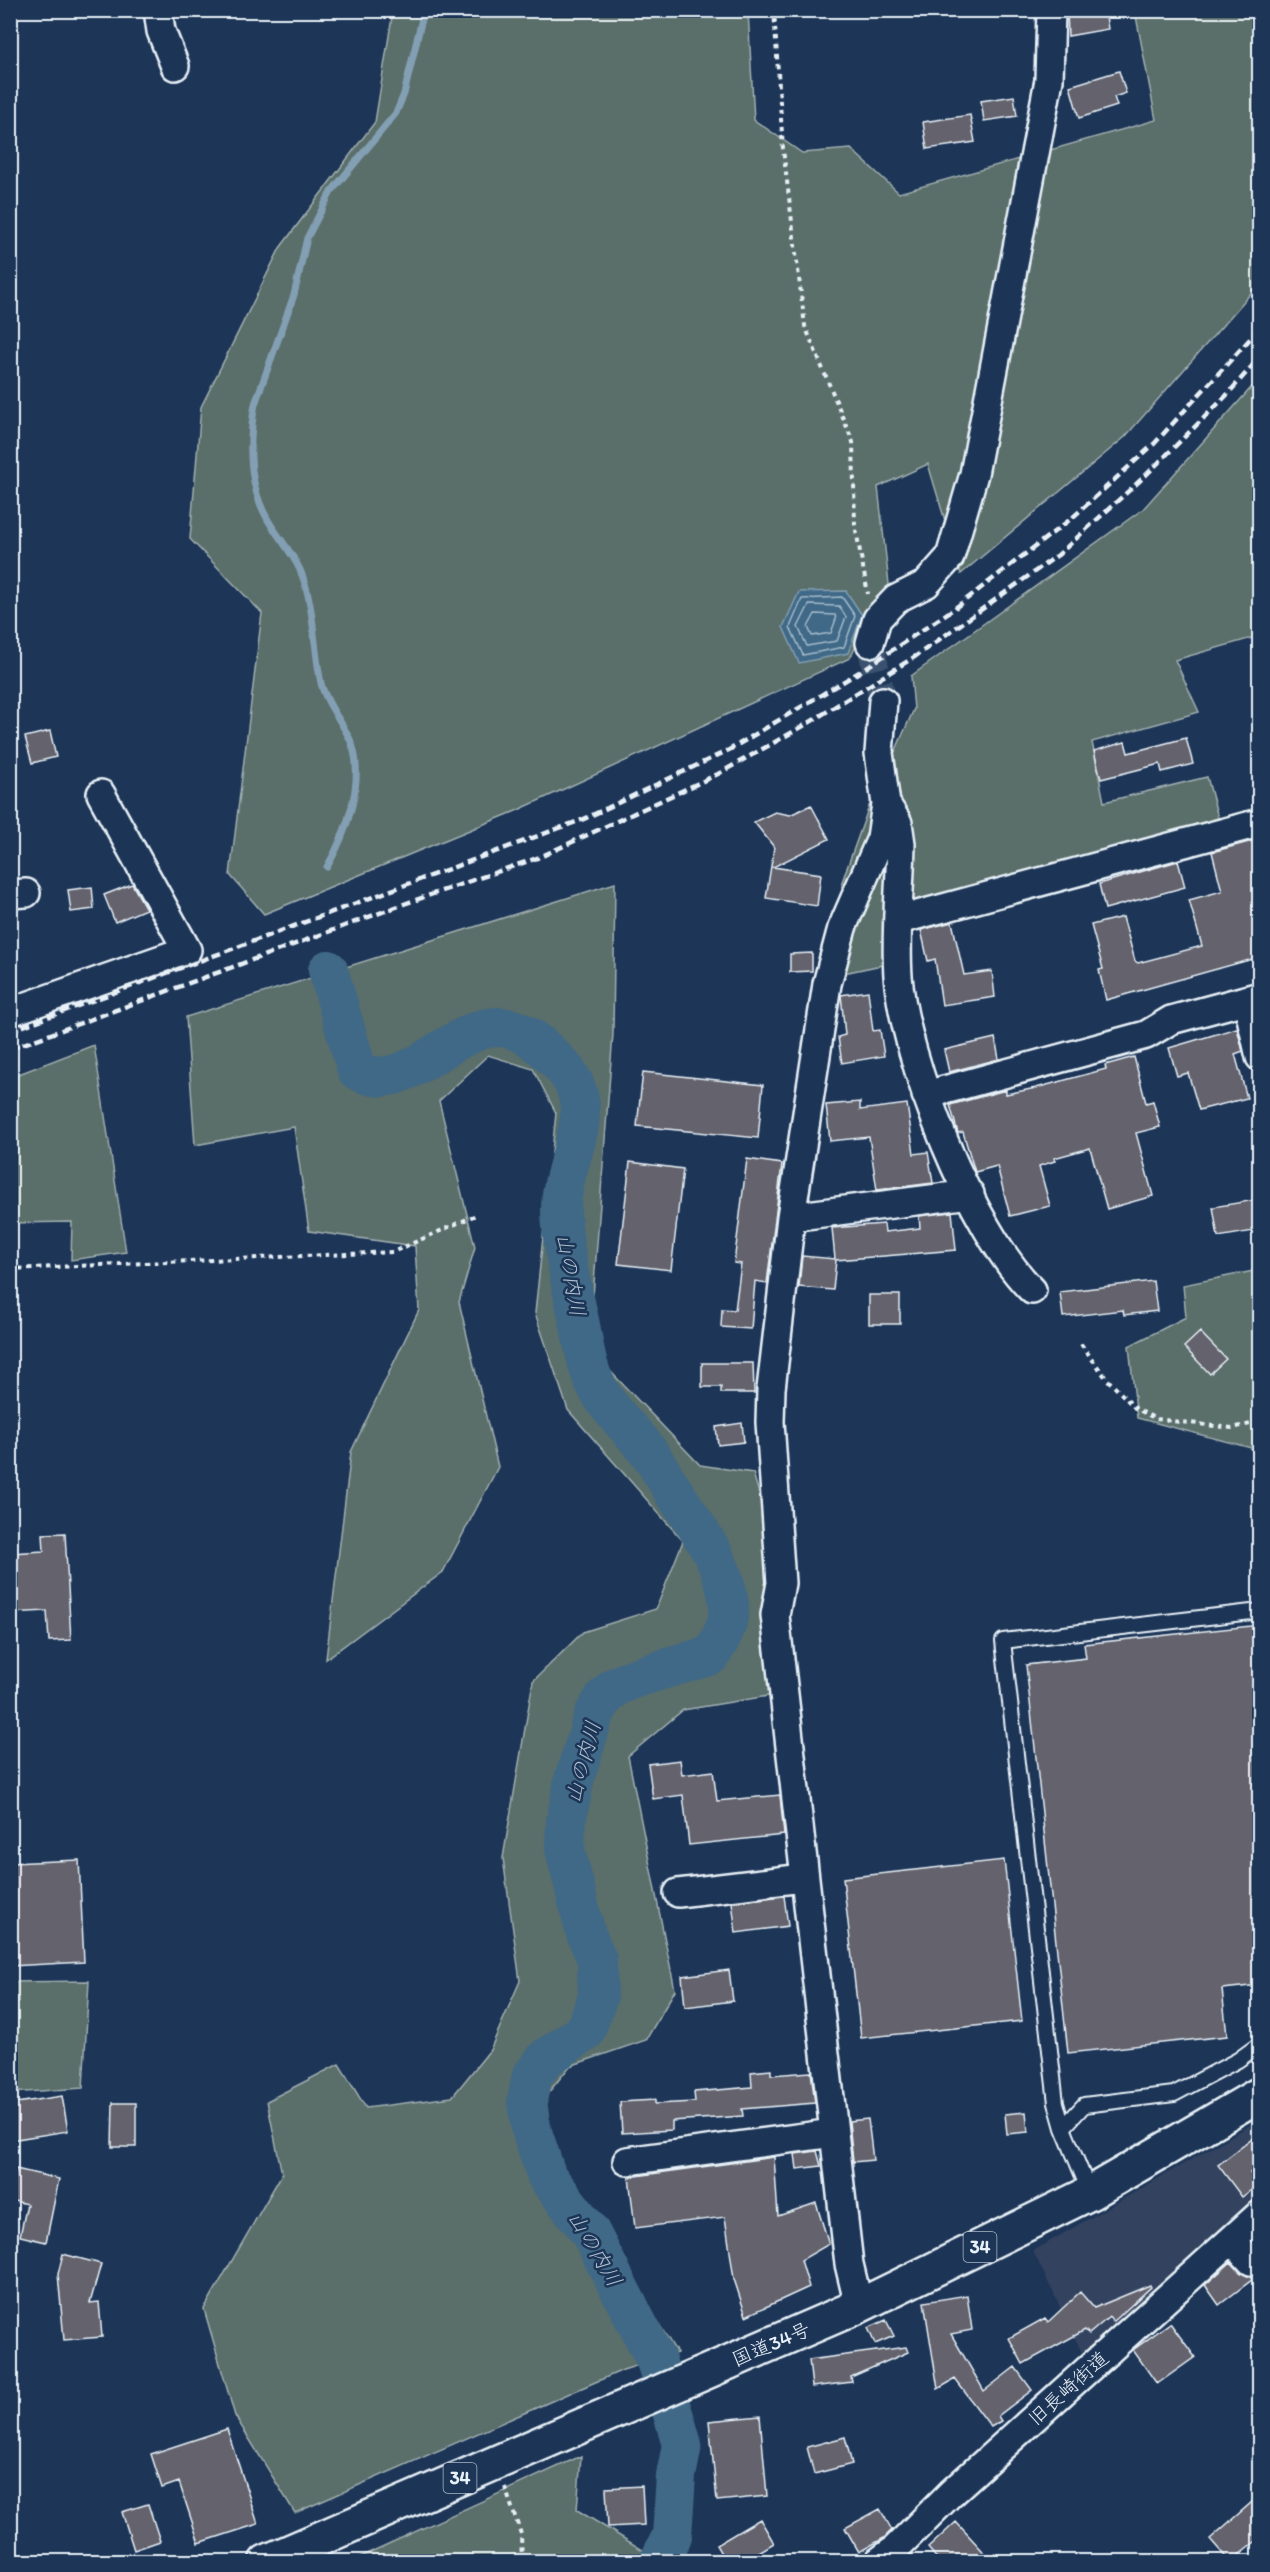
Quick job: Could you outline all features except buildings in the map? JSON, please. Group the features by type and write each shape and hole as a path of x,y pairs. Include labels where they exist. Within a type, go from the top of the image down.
{"highway":[{"name":"国道34号","path":"266,2562 859,2306 1090,2193 1260,2094"}],"street":[{"path":"158,10 161,31 175,66"},
{"path":"874,631 896,599 926,584 950,557 974,474 1049,80 1051,10"},
{"path":"859,2306 849,2264 833,2133 775,1615 781,1583 770,1422 771,1389 791,1217 827,984 842,928 881,838 886,804 879,753 883,701"},
{"path":"10,1012 187,950 101,794"},
{"path":"886,804 898,823 901,844 898,975 906,1030 926,1095 970,1194 994,1239 1019,1278 1032,1290"},
{"path":"899,920 1255,824"},
{"path":"926,1095 1146,1035 1171,1020 1253,998 1260,1057"},
{"path":"791,1217 970,1194"},
{"path":"678,1893 803,1878"},
{"path":"627,2161 833,2133"},
{"name":"旧長崎街道","path":"878,2562 893,2551 951,2493 1260,2214"},
{"path":"1232,2240 1251,2261 1260,2262"}],"lane":[{"path":"1090,2193 1056,2103 1003,1641 1260,1611"},
{"path":"1064,2128 1084,2104 1174,2094 1238,2060 1260,2044"}],"path":[{"path":"774,10 783,149 805,326 853,442 855,525 874,631"},
{"path":"10,1269 393,1252 476,1215"},
{"path":"1081,1344 1106,1378 1135,1408 1156,1419 1232,1428 1260,1422"},
{"path":"504,2482 521,2534 522,2562"}],"shaded area":[{"path":"1259,2120 1259,2254 1224,2226 1086,2361 1033,2251"}],"green space":[{"path":"393,11 748,11 754,120 802,153 851,149 899,193 1156,120 1135,11 1259,11 1259,284 1125,437 961,574 928,464 878,487 889,584 850,658 516,811 264,914 230,875 262,613 190,539 201,407 280,248 375,122"},
{"path":"1259,379 1259,636 1175,660 1199,712 1092,742 1104,802 1207,777 1219,821 906,903 886,964 839,974 842,882 877,784 890,763 914,709 911,676 1143,509"},
{"path":"615,883 613,1034 589,1349 700,1465 753,1473 770,1531 774,1695 683,1710 628,1756 675,1990 646,2040 570,2066 540,2103 561,2167 677,2353 623,2370 295,2513 235,2416 204,2309 282,2174 267,2101 339,2064 366,2108 452,2097 490,2050 520,1981 503,1858 533,1681 583,1632 656,1609 683,1541 568,1410 535,1313 556,1113 533,1069 488,1055 439,1101 475,1247 459,1302 498,1467 443,1572 326,1659 351,1452 419,1310 415,1246 309,1231 294,1127 195,1145 186,1017"},
{"path":"94,1045 126,1252 71,1260 72,1222 11,1223 11,1077"},
{"path":"1259,1270 1259,1450 1137,1418 1129,1346 1186,1317 1183,1285"},
{"path":"89,1981 83,2088 11,2093 11,1982"},
{"path":"581,2456 577,2510 646,2552 640,2561 351,2561"}],"water":[{"path":"846,591 862,615 848,653 799,663 783,627 799,592"}],"waterway":[{"path":"327,867 341,839 352,807 355,791 355,759 349,736 323,691 305,583 293,557 261,507 251,464 251,434 255,404 294,295 307,238 331,192 396,113 404,94 424,10"},
{"name":"山の内川","path":"328,970 357,1070 376,1076 395,1074 414,1066 472,1033 492,1027 512,1029 531,1039 559,1063 572,1081 579,1099 580,1117 562,1193 561,1213 568,1269 589,1368 601,1395 648,1451 700,1532 716,1560 726,1589 729,1605 728,1618 721,1638 711,1655 635,1678 615,1687 604,1698 594,1715 575,1776 566,1821 565,1849 586,1934 597,1960 598,1996 585,2032 546,2058 532,2076 527,2101 531,2129 547,2177 590,2232 655,2358 675,2420 682,2445 676,2476 672,2536 659,2562"}],"tunnel":[{"path":"870,643 883,701"}],"railway":[{"path":"10,1031 584,819 729,750 861,671 955,608 1072,518 1154,444 1260,328"},
{"path":"10,1049 404,904 540,857 718,774 807,724 916,656 1058,555 1145,476 1226,396 1260,357"}]}
